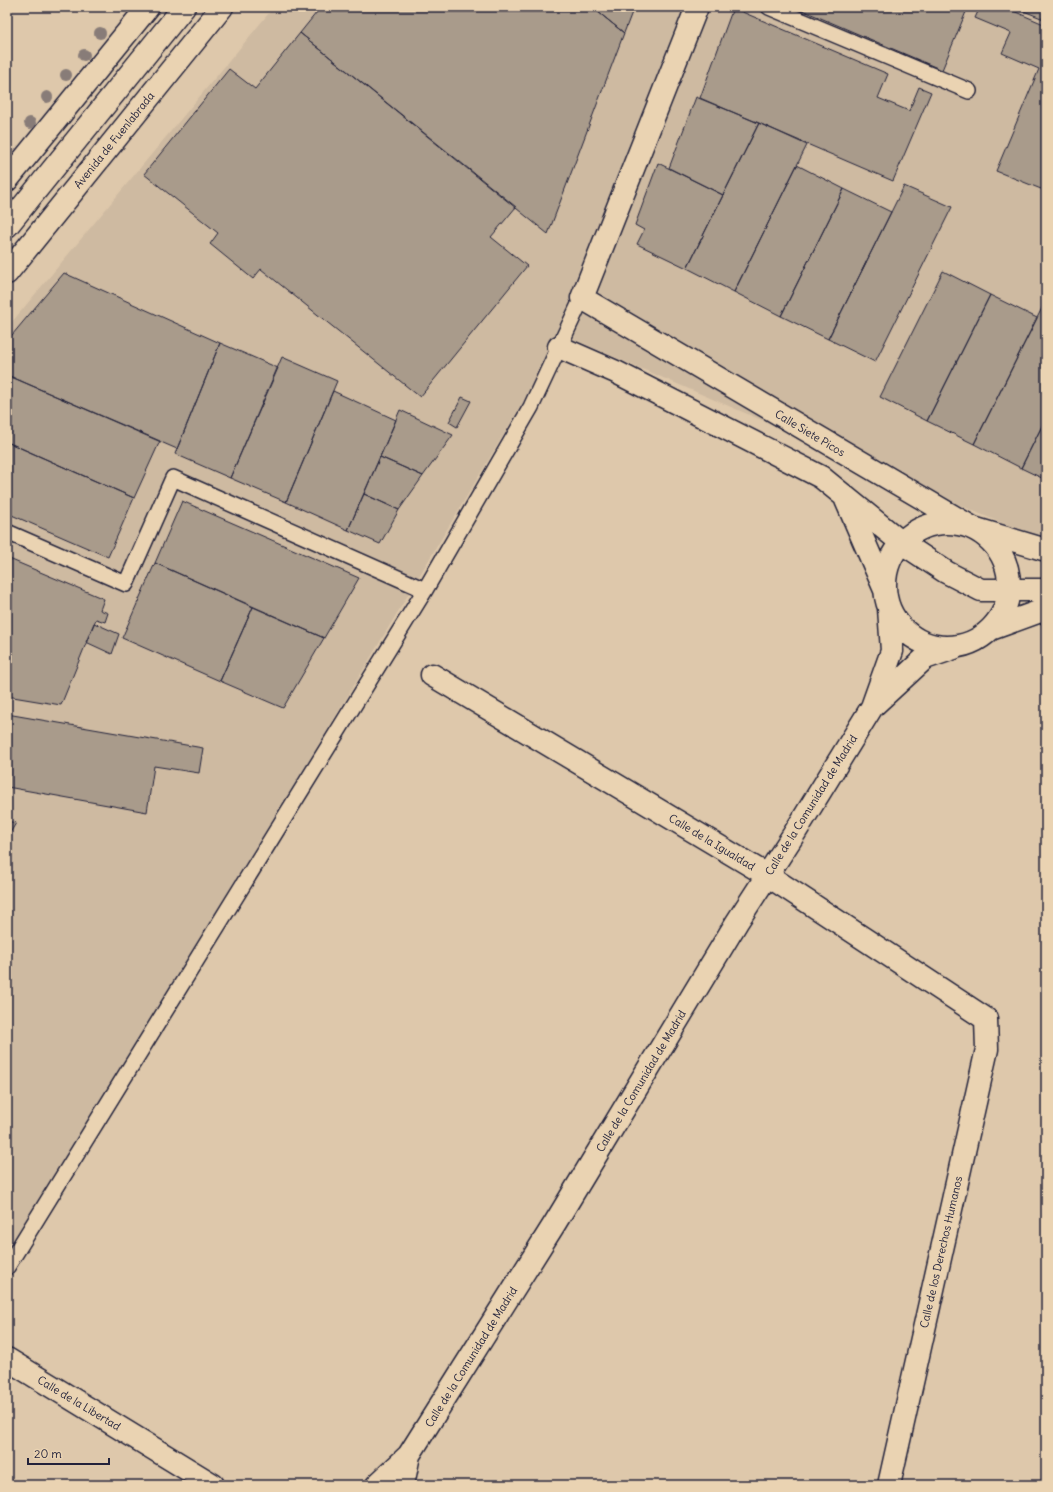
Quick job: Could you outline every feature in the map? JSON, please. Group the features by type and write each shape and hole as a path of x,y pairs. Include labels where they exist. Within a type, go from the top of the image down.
{"street":[{"path":"7,180 148,7"},
{"path":"7,226 184,7"},
{"name":"Avenida de Fuenlabrada","path":"7,273 222,7"},
{"path":"582,298 697,7"},
{"name":"Calle Siete Picos","path":"582,298 973,528 1046,550"},
{"path":"559,347 616,372 821,477 902,543 946,572 981,590 1046,590"},
{"path":"845,497 887,599 901,627 918,640 939,646 961,646"},
{"path":"872,707 892,650 887,599 887,569 896,549 911,534 931,524 952,522 973,528 984,534 1000,550 1008,570 1010,591 1003,612 991,629"},
{"path":"872,707 925,658 972,642 991,629 1046,609"},
{"name":"Calle de la Igualdad","path":"432,675 767,875 986,1019"},
{"name":"Calle de la Comunidad de Madrid","path":"377,1485 409,1455 556,1222 767,875 872,707"},
{"name":"Calle de los Derechos Humanos","path":"889,1485 987,1049 986,1019"},
{"name":"Calle de la Libertad","path":"7,1359 213,1485"},
{"name":"Calle de la Comunidad de Madrid","path":"403,1485 409,1455"}],"lane":[{"path":"769,7 969,91"},
{"path":"7,1267 425,590 531,407 582,298"},
{"path":"7,532 126,584 173,478 425,590"}],"shaded area":[{"path":"274,7 1046,7 1046,542 563,335 7,1267 7,328"}],"building":[{"path":"321,7 592,7 624,33 548,234 300,33"},
{"path":"592,7 634,7 624,33"},
{"path":"795,7 968,7 942,70"},
{"path":"980,7 1004,7 1046,25 1046,191 996,171 1039,69 1002,53 1011,33 975,18"},
{"path":"1014,7 1046,7 1046,20"},
{"path":"733,8 888,74 878,98 909,111 919,87 931,92 893,181 700,98"},
{"path":"300,33 516,207 491,237 527,266 420,397 261,269 253,279 210,244 218,233 144,174 229,69 255,89"},
{"path":"696,97 759,123 723,195 669,168"},
{"path":"759,123 807,145 734,292 687,268"},
{"path":"658,163 723,195 687,268 637,244 644,230 635,225"},
{"path":"797,165 844,189 781,316 734,292"},
{"path":"904,186 952,207 875,362 828,339"},
{"path":"844,189 891,212 828,339 781,316"},
{"path":"943,271 990,295 927,421 880,397"},
{"path":"64,273 220,343 177,449 7,375 7,341"},
{"path":"990,295 1037,318 974,444 927,421"},
{"path":"1046,300 1046,418 1021,468 974,444"},
{"path":"220,343 278,368 230,478 175,454"},
{"path":"282,357 337,381 286,502 230,478"},
{"path":"7,375 160,441 134,498 7,442"},
{"path":"333,391 396,420 348,530 286,502"},
{"path":"462,397 471,401 457,427 449,422"},
{"path":"400,410 453,435 423,476 380,457"},
{"path":"1046,418 1046,480 1021,468"},
{"path":"7,442 134,498 108,557 7,513"},
{"path":"380,457 423,476 399,510 364,494"},
{"path":"364,494 399,510 380,544 348,530"},
{"path":"182,501 359,578 324,638 155,563"},
{"path":"7,558 104,599 100,610 108,613 105,622 96,619 61,705 7,696"},
{"path":"155,563 253,607 220,681 122,638"},
{"path":"253,607 324,638 283,708 220,681"},
{"path":"94,623 119,634 112,654 86,642"},
{"path":"7,714 203,748 199,773 154,766 147,812 7,787"},
{"path":"7,821 16,823 7,838"}]}
